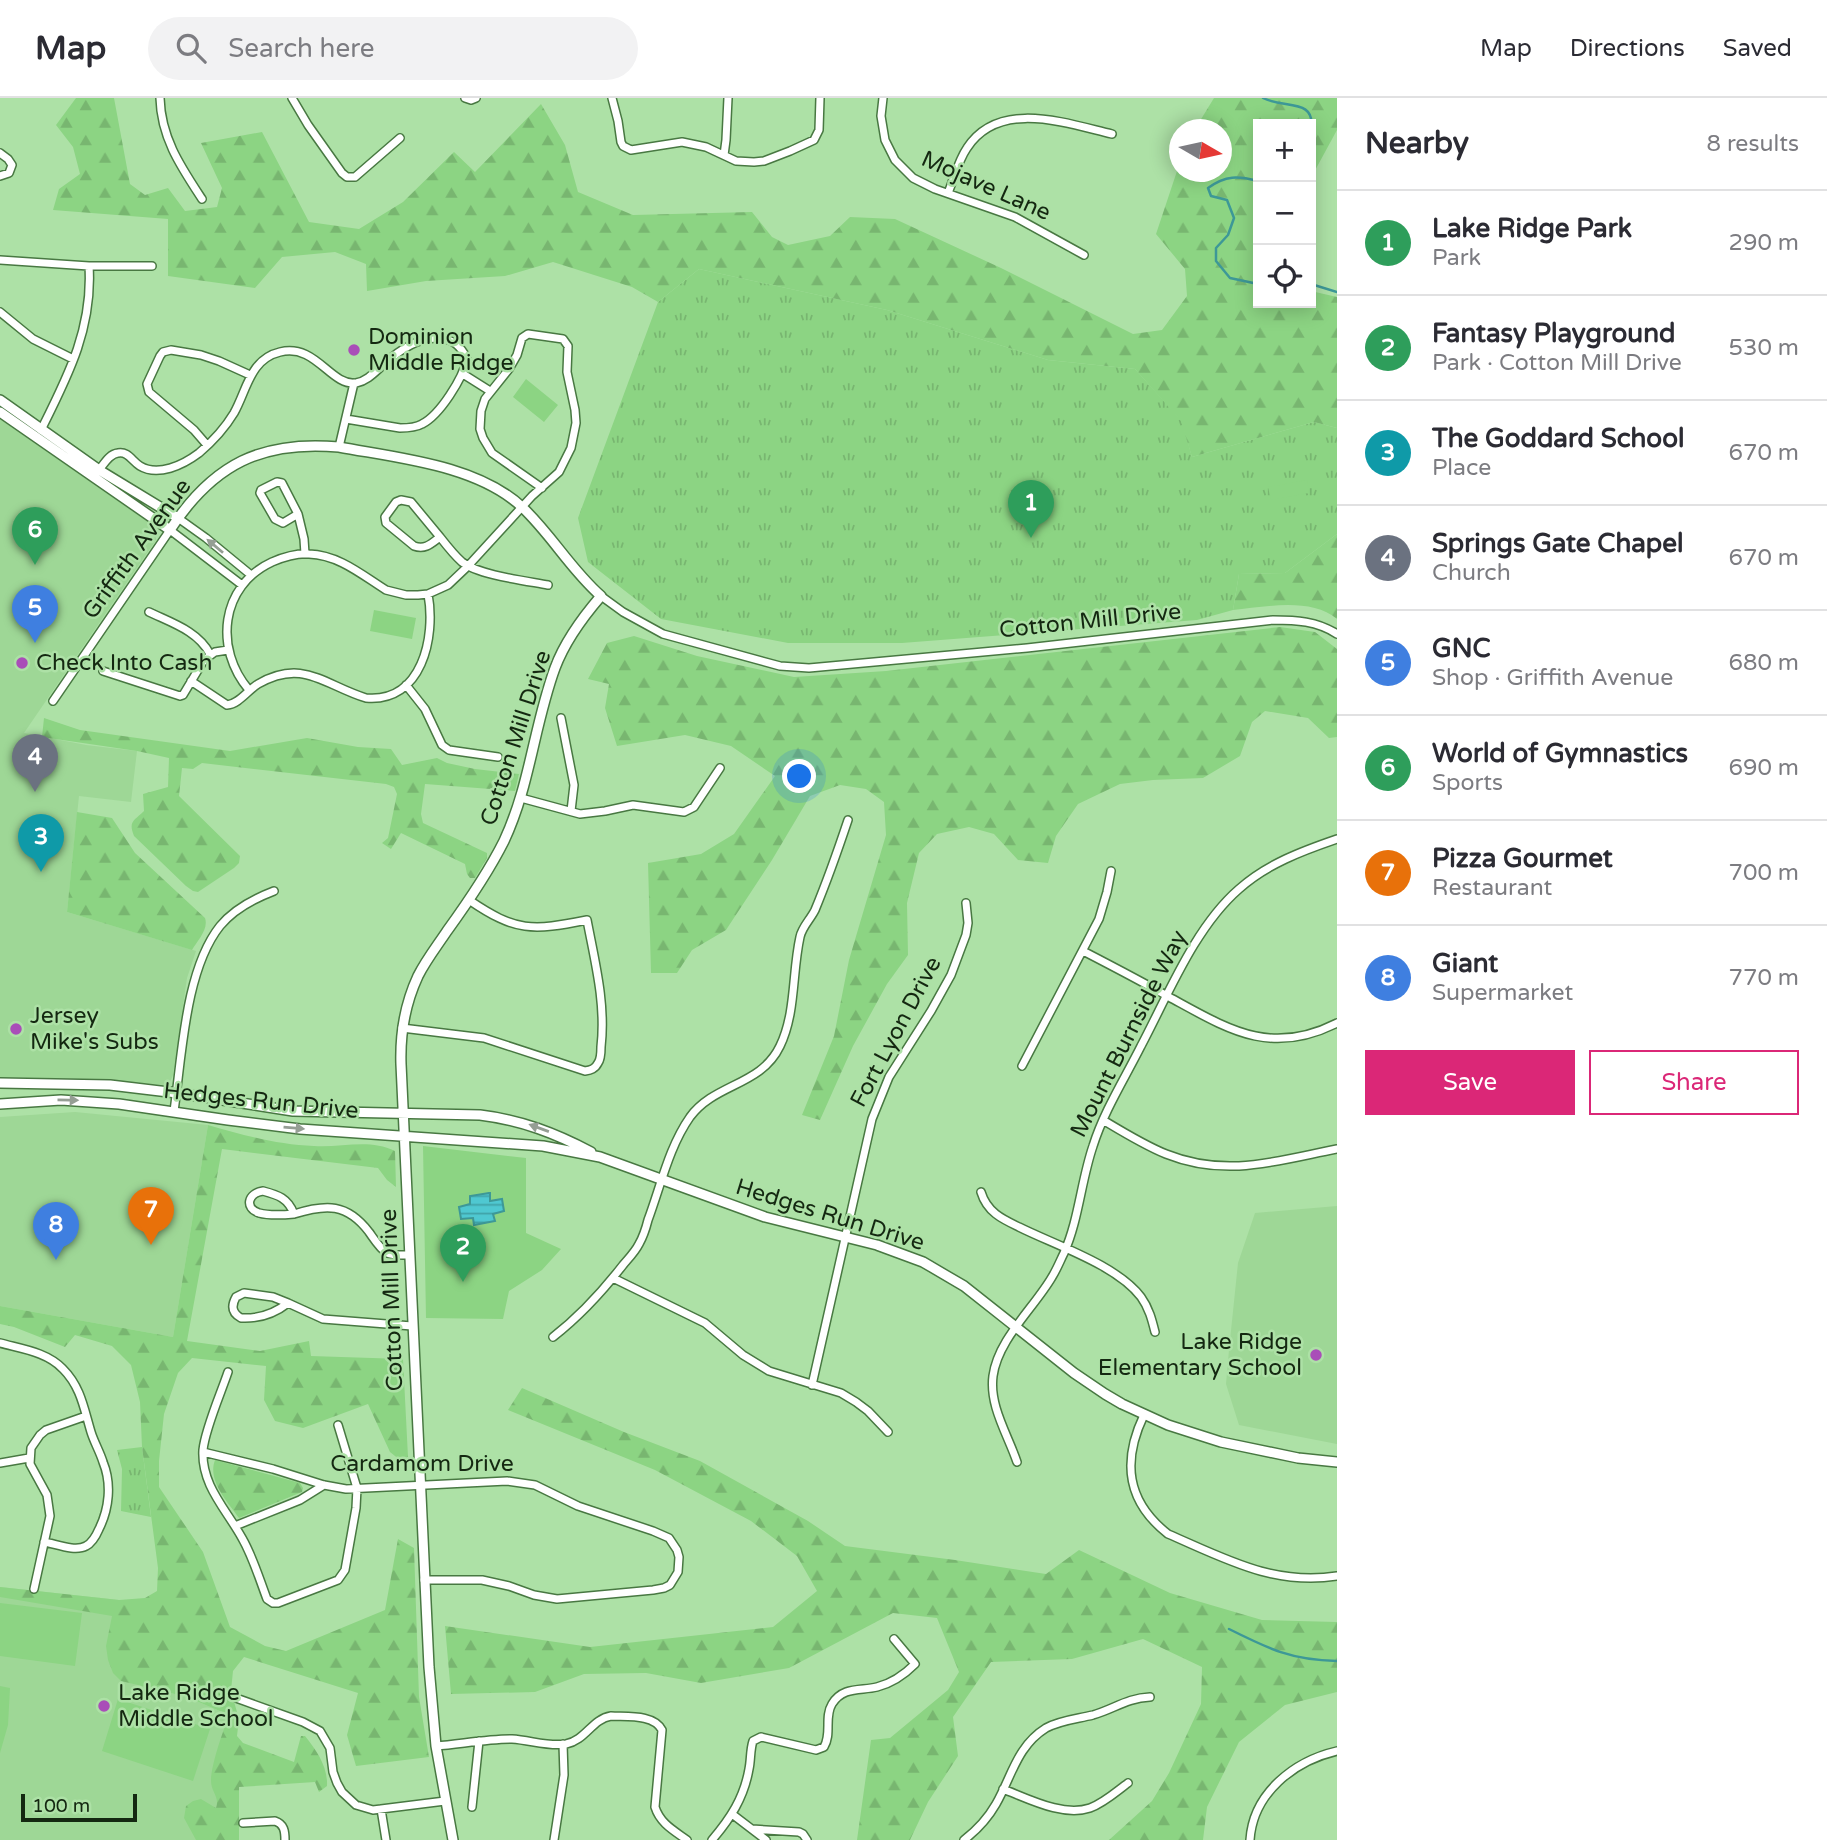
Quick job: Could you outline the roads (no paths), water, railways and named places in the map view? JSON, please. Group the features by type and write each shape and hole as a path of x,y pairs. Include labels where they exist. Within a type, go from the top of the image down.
{"street":[{"path":"160,98 162,119 170,147 202,199"},
{"path":"292,98 308,125 347,177 355,177 400,138"},
{"path":"465,98 476,98"},
{"path":"612,98 621,142 627,149 682,142 705,147 743,162 764,161 814,140 819,130 820,98"},
{"path":"724,155 728,98"},
{"name":"Mojave Lane","path":"883,98 881,116 885,140 895,160 913,178 935,189 1015,217 1084,255"},
{"path":"948,193 968,147 983,131 997,123 1024,118 1037,119 1112,134"},
{"path":"0,153 9,159 12,165 6,176 0,176"},
{"path":"0,260 89,266 152,266"},
{"path":"41,430 83,335 89,297 89,266"},
{"path":"0,312 33,339 74,359"},
{"path":"249,690 234,667 228,650 229,613 242,585 264,565 281,558 305,554 322,556 346,565 393,593 428,594 448,585 559,472 574,436 575,410 567,372 568,346 563,340 528,334 524,335 509,369 490,391 481,411 480,429 487,446 499,459 542,488"},
{"path":"99,470 111,455 120,452 147,469 162,470 186,461 223,428 258,364 284,351 310,356 340,379 354,383 368,378 403,349 427,339 453,341 467,359 463,374 428,421 415,427 400,429 346,419"},
{"path":"207,445 194,430 149,392 147,384 160,356 171,350 201,355 250,375"},
{"path":"463,374 490,391"},
{"path":"340,447 354,383"},
{"path":"0,400 99,470 178,518 251,575"},
{"path":"0,412 170,530 242,585"},
{"name":"Griffith Avenue","path":"53,701 178,518 206,485 246,459 261,453 297,446 340,447 457,472 491,485 522,507 587,584 601,596"},
{"path":"298,514 285,522 279,522 261,496 261,490 273,483 282,483 298,514 305,554"},
{"path":"440,537 424,548 414,546 386,523 385,517 396,502 411,502 468,566 548,585"},
{"path":"191,681 227,705 235,703 266,680 289,673 310,675 366,698 385,697 406,685 419,668 428,644 431,616 428,594"},
{"name":"Cotton Mill Drive","path":"453,1840 436,1746 429,1667 412,1326 401,1064 402,1028 410,997 425,964 498,853 521,797 555,668 570,637 586,614 601,596 622,612 663,634 793,668 1013,649 1273,620 1308,622 1337,634"},
{"path":"149,612 193,633 211,654"},
{"path":"103,671 180,696 204,660 215,652 228,650"},
{"path":"406,685 425,709 442,746 449,750 498,757"},
{"path":"561,718 574,785 571,811"},
{"path":"521,797 580,814 633,805 684,812 694,807 720,768"},
{"path":"553,1337 572,1322 639,1246 671,1154 685,1125 699,1107 717,1093 754,1076 778,1050 789,1014 800,936 816,908 848,820"},
{"name":"Mount Burnside Way","path":"1017,1462 995,1403 994,1369 1016,1328 1052,1278 1066,1248 1079,1207 1087,1163 1103,1120 1197,940 1220,907 1240,887 1266,870 1285,859 1337,838"},
{"path":"1022,1066 1099,919 1111,871"},
{"path":"174,1111 192,993 206,949 220,926 236,911 274,891"},
{"path":"402,1028 484,1038 585,1071 598,1065 602,1041 601,995 586,920 549,928 527,927 491,915 469,900"},
{"name":"Fort Lyon Drive","path":"812,1385 872,1119 889,1077 950,975 966,935 966,903"},
{"path":"1083,951 1238,1032 1265,1038 1290,1038 1337,1023"},
{"name":"Hedges Run Drive","path":"0,1083 110,1085 273,1109 480,1115 519,1122 542,1129 600,1157 765,1217 898,1252 944,1273 1105,1394 1180,1430 1221,1442 1298,1458 1337,1462"},
{"name":"Hedges Run Drive","path":"0,1104 73,1100 119,1104 271,1126 543,1146 600,1157"},
{"path":"327,1130 328,1112"},
{"path":"1103,1120 1166,1154 1200,1164 1234,1167 1337,1149"},
{"path":"294,1214 290,1205 278,1195 261,1191 250,1198 251,1206 257,1212 271,1215 294,1214 321,1207 340,1209 357,1218 384,1251 395,1255 410,1255"},
{"path":"981,1192 986,1205 998,1217 1104,1268 1135,1290 1147,1307 1155,1332"},
{"path":"613,1278 705,1323 743,1355 769,1371 841,1394 856,1402 888,1432"},
{"path":"288,1303 276,1312 256,1318 241,1318 233,1308 236,1297 244,1293 273,1297 288,1303 323,1319 412,1326"},
{"path":"0,1343 44,1356 55,1362 73,1381 107,1477 106,1514 97,1534 86,1546 75,1548 44,1542"},
{"path":"228,1372 204,1441 204,1470 212,1493 235,1526 251,1555 267,1599 273,1603 338,1580 345,1570 357,1488 338,1425"},
{"path":"1144,1415 1134,1439 1130,1473 1141,1505 1158,1526 1168,1534 1258,1571 1290,1578 1337,1576"},
{"path":"34,1589 50,1505 29,1458 31,1448 46,1430 86,1416"},
{"name":"Cardamom Drive","path":"203,1452 346,1489 507,1481 535,1485 578,1506 670,1538 679,1557 678,1572 674,1580 664,1588 557,1599 482,1580 424,1580"},
{"path":"0,1464 29,1458"},
{"path":"235,1526 300,1500 324,1485"},
{"path":"712,1840 732,1814 746,1785 753,1741 761,1737 816,1750 824,1747 828,1713 836,1699 845,1692 890,1682 905,1674 915,1664 894,1639"},
{"path":"964,1840 994,1807 1023,1748 1045,1729 1067,1720 1095,1714 1126,1700 1150,1697"},
{"path":"236,1698 303,1722 320,1731 330,1748 334,1776 342,1792 356,1805 381,1810 445,1801"},
{"path":"436,1746 513,1739 563,1744 581,1738 604,1717 657,1722 662,1730 655,1807 664,1824 687,1840"},
{"path":"472,1807 479,1741"},
{"path":"554,1840 564,1775 563,1744"},
{"path":"1250,1840 1257,1814 1280,1780 1313,1758 1337,1752"},
{"path":"1003,1789 1049,1805 1079,1810 1093,1807 1128,1783"},
{"path":"381,1810 386,1840"},
{"path":"732,1814 766,1840"},
{"path":"243,1823 279,1822 285,1831 285,1840"},
{"path":"752,1829 799,1832 807,1840"}],"water":[{"path":"490,1193 490,1201 502,1199 504,1211 493,1214 495,1221 474,1225 473,1218 461,1219 459,1207 470,1204 470,1196"}],"waterway":[{"path":"1263,98 1304,108 1311,119"},
{"path":"1253,180 1232,178 1208,188 1211,196 1227,200 1234,218 1228,235 1216,248 1216,261 1230,278 1253,283"},
{"path":"1316,286 1337,292"},
{"path":"1229,1629 1293,1656 1337,1661"}],"place":[{"name":"Dominion Middle Ridge","path":"354,350"},
{"name":"Lake Ridge Park","path":"1031,538"},
{"name":"World of Gymnastics","path":"35,565"},
{"name":"GNC","path":"35,643"},
{"name":"Check Into Cash","path":"22,663"},
{"name":"Springs Gate Chapel","path":"35,792"},
{"name":"The Goddard School","path":"41,872"},
{"name":"Jersey Mike's Subs","path":"16,1029"},
{"name":"Pizza Gourmet","path":"151,1245"},
{"name":"Giant","path":"56,1260"},
{"name":"Fantasy Playground","path":"463,1282"},
{"name":"Lake Ridge Elementary School","path":"1316,1355"},
{"name":"Lake Ridge Middle School","path":"104,1706"}]}
